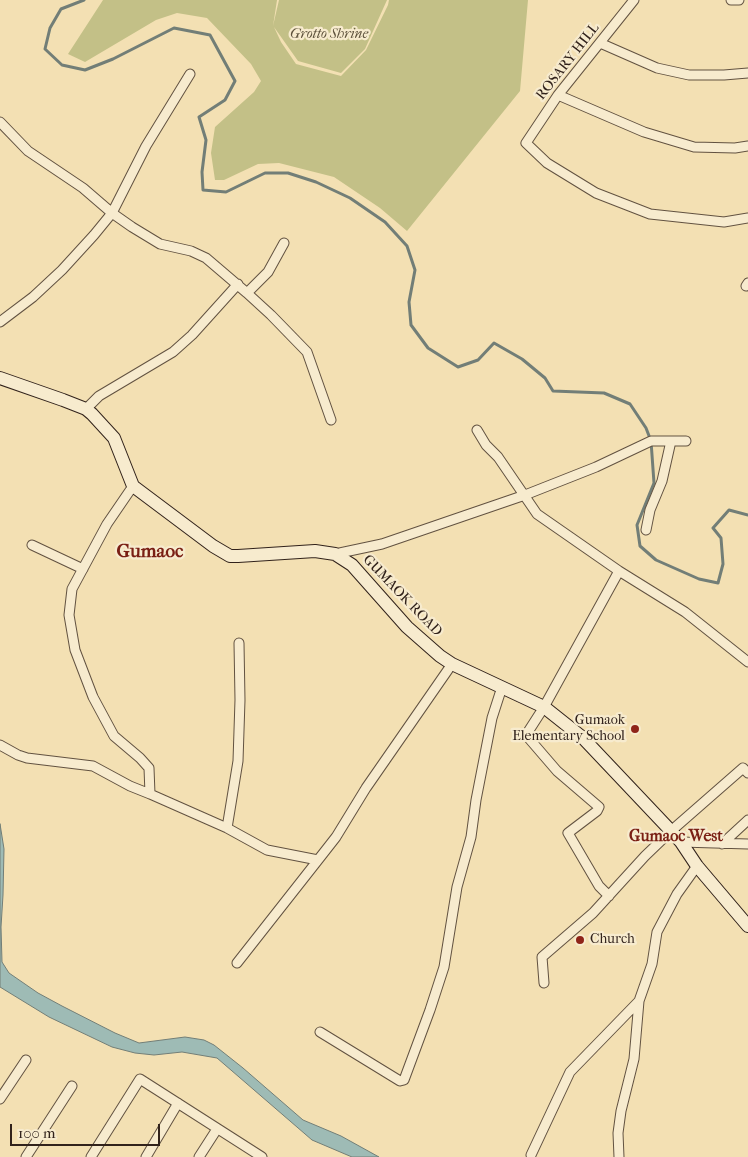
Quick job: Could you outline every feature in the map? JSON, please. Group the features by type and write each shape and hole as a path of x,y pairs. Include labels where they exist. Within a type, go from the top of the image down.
{"street":[{"name":"ROSARY HILL","path":"634,0 558,95 526,143 547,163 596,194 650,214 724,222 748,218"},
{"path":"731,0 738,0"},
{"path":"600,43 657,68 689,75 724,75 748,72"},
{"path":"0,322 33,297 62,270 112,213 146,146 190,74"},
{"path":"558,95 644,132 694,147 735,148 748,146"},
{"path":"0,122 28,151 83,188 112,213 160,244 191,251 206,258 238,284 272,315 307,352 331,420"},
{"path":"247,293 268,272 284,243"},
{"path":"86,409 99,396 172,352 192,335 238,284"},
{"path":"0,378 86,409 114,438 132,486 107,524 72,589 68,615 75,650 93,697 114,736 149,768 150,794"},
{"path":"477,430 486,445 498,457 538,514 619,571 685,612 748,662"},
{"path":"335,554 382,544 524,495 596,467 651,441 686,441"},
{"path":"646,530 650,510 662,481 671,441"},
{"name":"GUMAOK ROAD","path":"132,486 213,546 230,556 315,551 335,554 352,565 407,627 440,656 452,664 544,707 583,738 672,831 697,866 748,926"},
{"path":"32,545 83,569"},
{"path":"609,896 599,886 568,833 599,807 557,771 526,735 544,707 619,571"},
{"path":"228,828 238,761 239,643"},
{"path":"237,963 336,837 366,788 452,664"},
{"path":"320,1032 400,1081 404,1080 444,967 457,888 471,837 476,800 492,718 502,687"},
{"path":"0,745 28,758 93,766 130,786 228,828 267,850 318,860"},
{"path":"544,982 542,957 581,924 645,856 746,768"},
{"path":"722,844 748,820"},
{"path":"681,842 748,844"},
{"path":"619,1157 618,1133 621,1110 634,1059 639,1001 652,964 657,932 677,894 697,866"},
{"path":"531,1155 570,1072 639,1001"},
{"path":"0,1099 26,1060"},
{"path":"91,1157 140,1079 262,1157"},
{"path":"26,1157 72,1086"},
{"path":"146,1157 178,1103"},
{"path":"199,1157 218,1129"}],"green space":[{"name":"Grotto Shrine","path":"103,0 277,0 273,26 279,0 387,0 365,49 341,73 298,61 274,27 281,42 296,64 341,76 366,50 389,0 528,0 520,91 407,231 380,208 334,177 279,163 258,164 224,180 215,180 211,153 215,127 254,92 261,81 251,64 207,18 177,13 156,20 85,62 68,54"}],"water":[{"path":"0,824 4,849 1,927 2,962 9,973 38,993 62,1006 139,1043 185,1037 204,1040 214,1045 243,1068 303,1120 341,1136 379,1157 352,1157 312,1140 217,1058 182,1052 154,1055 135,1053 112,1047 49,1017 0,987"}],"waterway":[{"path":"84,0 61,9 50,28 45,49 62,65 85,70 113,59 174,28 210,35 235,81 225,100 199,117 206,140 202,172 203,190 226,192 265,173 288,173 316,182 350,198 385,222 407,246 415,270 409,302 411,325 428,348 458,367 478,360 494,343 522,359 545,378 553,391 604,393 630,404 646,428 651,441 654,483 637,525 640,546 656,560 699,579 718,583 723,564 721,538 713,528 729,510 748,515"}],"place":[{"name":"Gumaok Elementary School","path":"635,729"},
{"name":"Church","path":"580,940"}],"district":[{"name":"Gumaoc","path":"150,552"},
{"name":"Gumaoc West","path":"676,837"}]}
